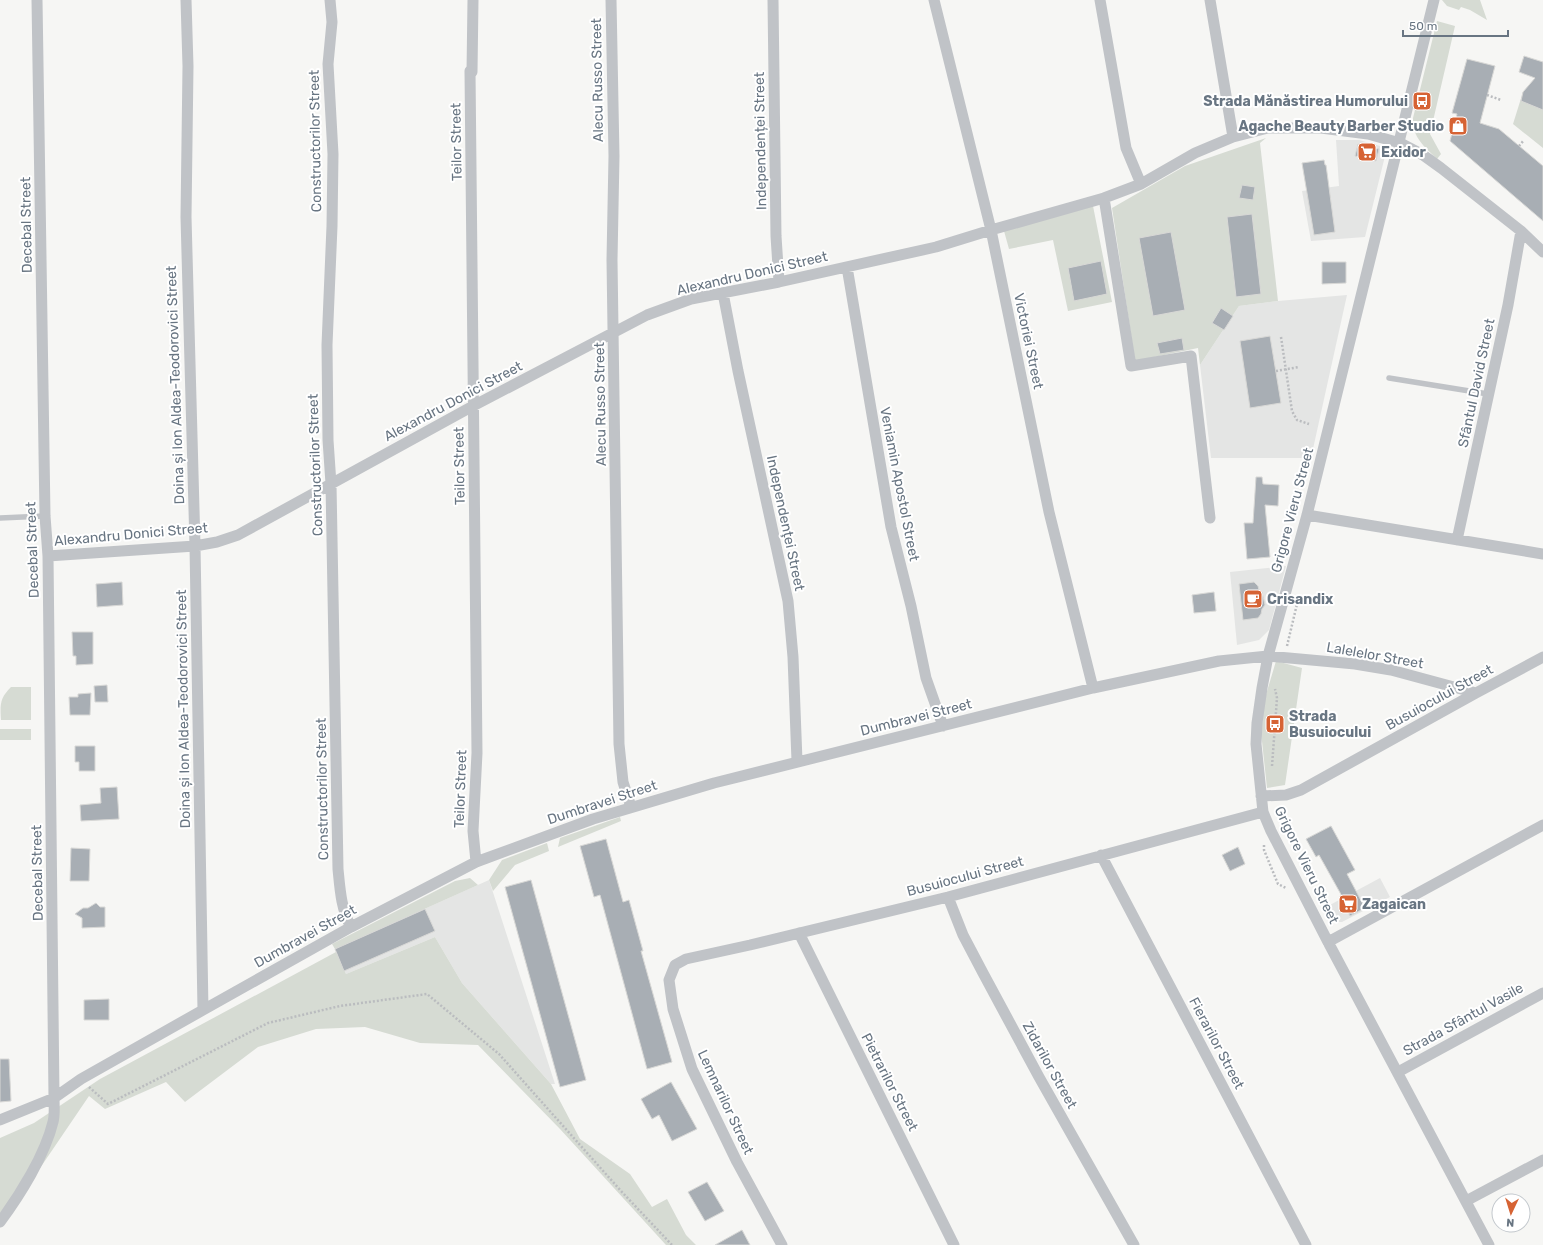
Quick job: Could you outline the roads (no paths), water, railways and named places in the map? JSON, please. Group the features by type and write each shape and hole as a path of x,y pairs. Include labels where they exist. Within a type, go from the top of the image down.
{"street":[{"name":"Decebal Street","path":"0,1222 21,1193 45,1144 53,1122 54,1098 48,556 45,516 37,0"},
{"name":"Doina și Ion Aldea-Teodorovici Street","path":"186,0 188,66 186,217 195,546 203,1010"},
{"name":"Constructorilor Street","path":"330,0 332,22 328,64 333,154 332,226 327,345 328,440 331,484 338,869 342,905 345,917 351,927"},
{"name":"Teilor Street","path":"473,0 472,72 470,71 477,753 473,830 476,862"},
{"name":"Alecu Russo Street","path":"611,0 614,156 612,260 619,744 623,782 630,807"},
{"name":"Independenței Street","path":"773,0 778,282"},
{"name":"Victoriei Street","path":"934,0 991,230 1049,512 1093,688"},
{"path":"1100,0 1126,148 1141,184"},
{"path":"1210,0 1233,137"},
{"name":"Grigore Vieru Street","path":"1434,0 1400,143 1307,515 1268,656 1257,723 1256,744 1263,812 1328,942 1489,1245"},
{"name":"Alexandru Donici Street","path":"48,556 195,546 217,542 238,535 473,406 648,315 691,300 936,247 1104,198 1141,184 1195,153 1233,137 1268,128 1321,128 1368,134 1400,143 1423,155 1442,168 1521,231 1543,252"},
{"path":"1104,198 1131,366 1190,356 1210,518"},
{"name":"Sfântul David Street","path":"1457,540 1508,305 1521,231"},
{"name":"Veniamin Apostol Street","path":"847,267 891,527 911,606 926,678 944,726"},
{"name":"Independenţei Street","path":"723,293 738,371 788,601 793,658 797,761"},
{"path":"1307,515 1543,554"},
{"name":"Dumbravei Street","path":"0,1120 54,1098 81,1080 351,927 476,862 547,836 630,807 714,782 797,761 944,726 1093,688 1220,661 1268,656"},
{"name":"Lalelelor Street","path":"1268,656 1355,664 1391,670 1476,693"},
{"name":"Busuiocului Street","path":"1261,796 1286,795 1301,790 1543,657"},
{"name":"Busuiocului Street","path":"675,965 686,959 948,897 1263,812"},
{"path":"1328,942 1543,825"},
{"name":"Fierarilor Street","path":"1102,855 1306,1245"},
{"name":"Zidarilor Street","path":"948,897 963,935 990,987 1134,1245"},
{"name":"Pietrarilor Street","path":"799,933 954,1245"},
{"name":"Lemnarilor Street","path":"675,965 669,980 673,1009 692,1069 737,1162 782,1245"},
{"name":"Strada Sfântul Vasile","path":"1398,1072 1543,993"},
{"path":"1466,1201 1543,1160"}],"lane":[{"path":"1389,378 1488,394"},
{"name":"Alexandru Donici Street","path":"0,518 45,516"}],"place":[{"name":"Strada Mănăstirea Humorului","path":"1422,101"},
{"name":"Agache Beauty Barber Studio","path":"1458,126"},
{"name":"Exidor","path":"1367,152"},
{"name":"Crisandix","path":"1253,599"},
{"name":"Strada Busuiocului","path":"1275,724"},
{"name":"Zagaican","path":"1348,904"}]}
